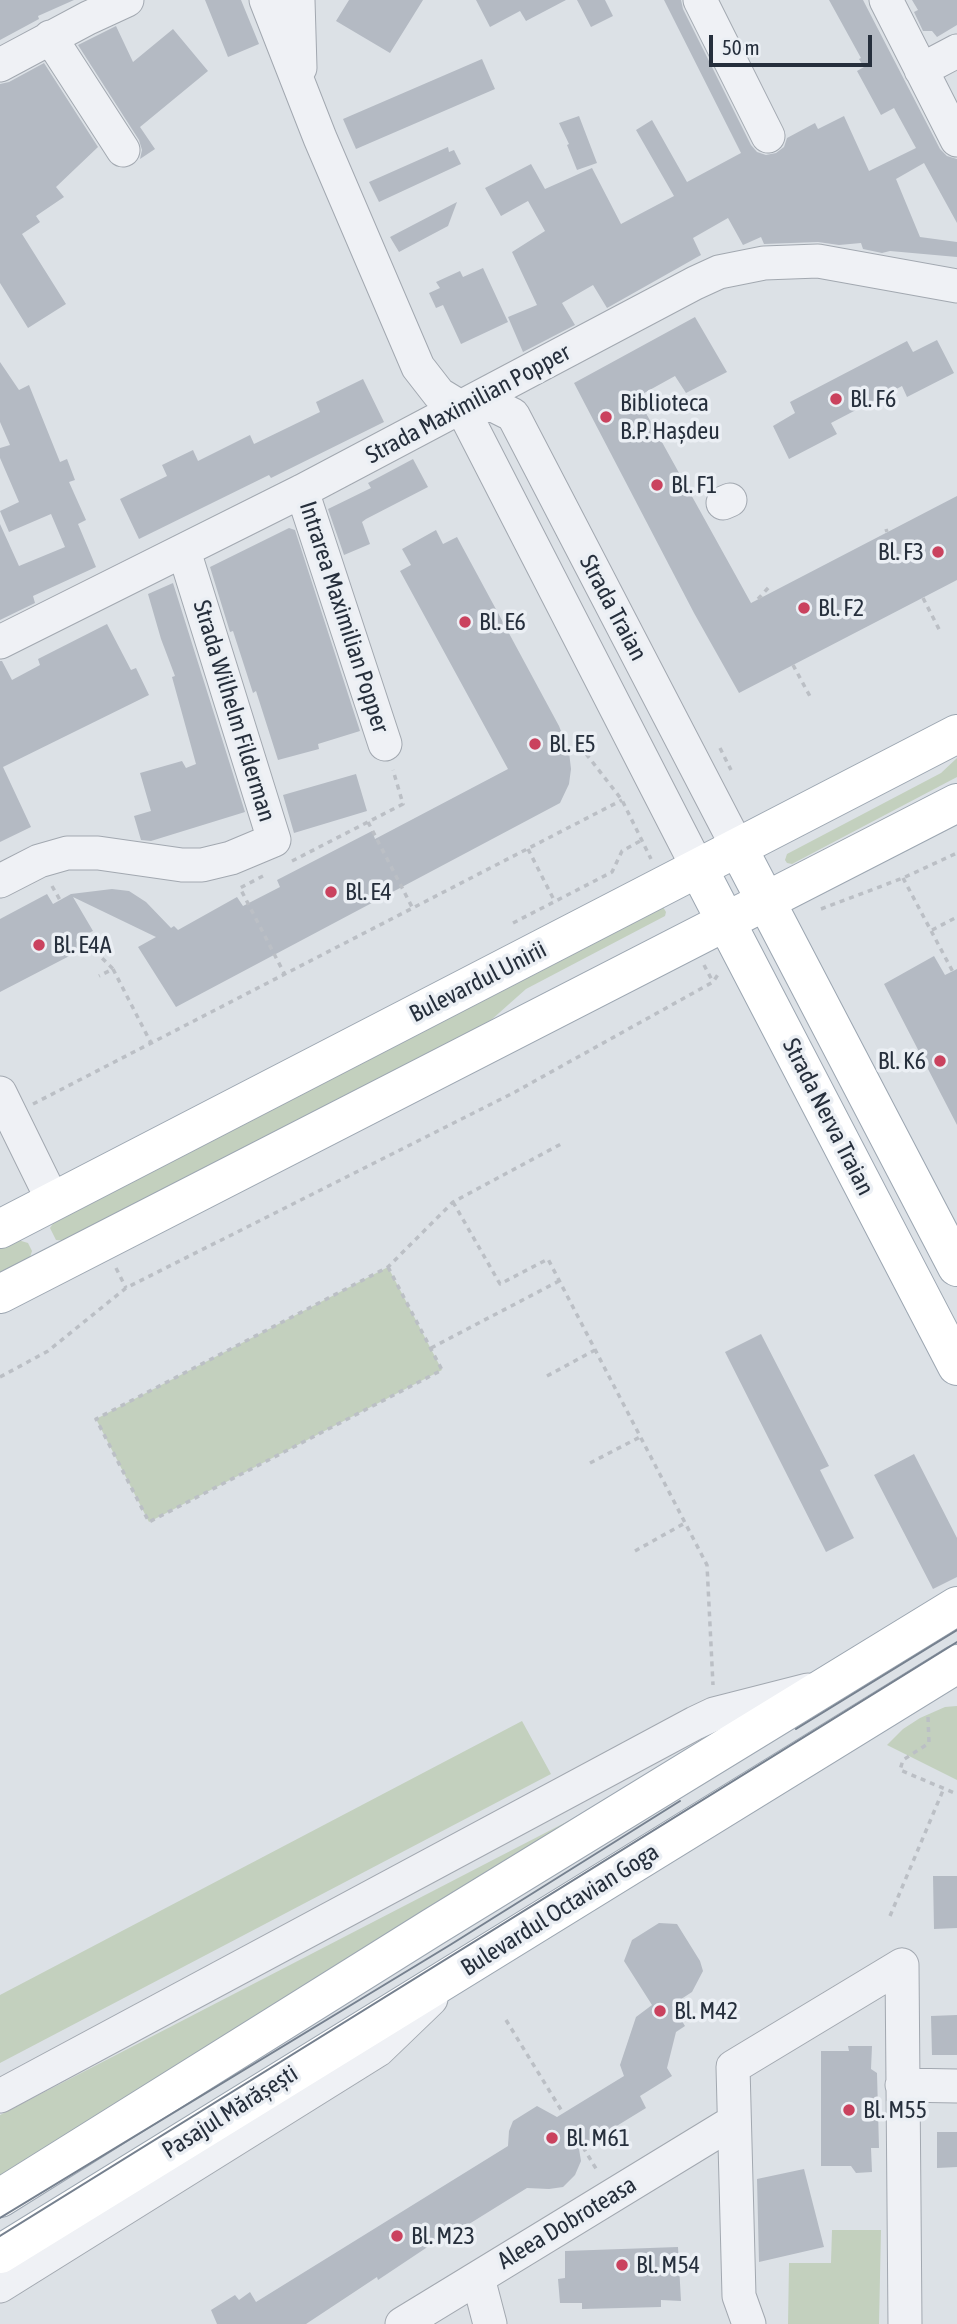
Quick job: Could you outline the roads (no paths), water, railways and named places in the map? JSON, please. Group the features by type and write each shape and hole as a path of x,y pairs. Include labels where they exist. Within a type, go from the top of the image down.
{"main road":[{"name":"Bulevardul Unirii","path":"27,1215 957,734"},
{"path":"0,1294 773,915 957,803"},
{"name":"Strada Nerva Traian","path":"737,848 957,1267"},
{"name":"Strada Nerva Traian","path":"698,868 957,1366"},
{"path":"27,1215 56,1265"},
{"name":"Bulevardul Octavian Goga","path":"433,1927 957,1605"},
{"name":"Bulevardul Octavian Goga","path":"460,1970 957,1664"},
{"path":"920,1688 957,1678"},
{"name":"Pasajul Mărășești","path":"0,2198 433,1927"},
{"name":"Pasajul Mărășești","path":"0,2254 460,1970"}],"street":[{"path":"0,65 50,37 127,0"},
{"name":"Strada Traian","path":"266,0 302,95 396,319 425,378 439,394 462,408 698,868"},
{"name":"Strada Traian","path":"298,0 302,95"},
{"path":"700,0 768,136"},
{"path":"886,0 957,140"},
{"path":"50,37 123,150"},
{"path":"921,70 957,51"},
{"name":"Strada Maximilian Popper","path":"0,642 302,491 719,272 789,260 818,261 957,286"},
{"path":"462,408 493,405 513,415 516,393 534,370"},
{"path":"420,429 429,407 425,378"},
{"name":"Strada Traian","path":"513,415 737,848"},
{"name":"Intrarea Maximilian Popper","path":"302,491 385,744"},
{"name":"Strada Wilhelm Filderman","path":"0,881 39,861 67,853 99,853 182,865 202,865 231,858 274,840 184,551"},
{"path":"15,1099 27,1215"},
{"name":"Bulevardul Octavian Goga","path":"0,2096 695,1723 714,1714 827,1685"},
{"path":"749,2324 739,2296 733,2067 902,1965 905,2324"},
{"name":"Bulevardul Octavian Goga","path":"0,2286 378,2050 460,1970"},
{"path":"902,2085 957,2086"},
{"name":"Aleea Dobroteasa","path":"402,2324 733,2122"},
{"path":"478,2278 490,2324"}],"tram line":[{"path":"796,1729 957,1630"},
{"path":"0,2236 957,1642"},
{"path":"0,2218 450,1945 680,1801"}],"place":[{"name":"Bl. F6","path":"836,399"},
{"name":"Biblioteca B.P. Hașdeu","path":"606,417"},
{"name":"Bl. F1","path":"657,485"},
{"name":"Bl. F3","path":"938,552"},
{"name":"Bl. F2","path":"804,608"},
{"name":"Bl. E6","path":"465,622"},
{"name":"Bl. E5","path":"535,744"},
{"name":"Bl. E4","path":"331,892"},
{"name":"Bl. E4A","path":"39,945"},
{"name":"Bl. K6","path":"940,1061"},
{"name":"Bl. M42","path":"660,2011"},
{"name":"Bl. M55","path":"849,2110"},
{"name":"Bl. M61","path":"552,2138"},
{"name":"Bl. M23","path":"397,2236"},
{"name":"Bl. M54","path":"622,2265"}]}
